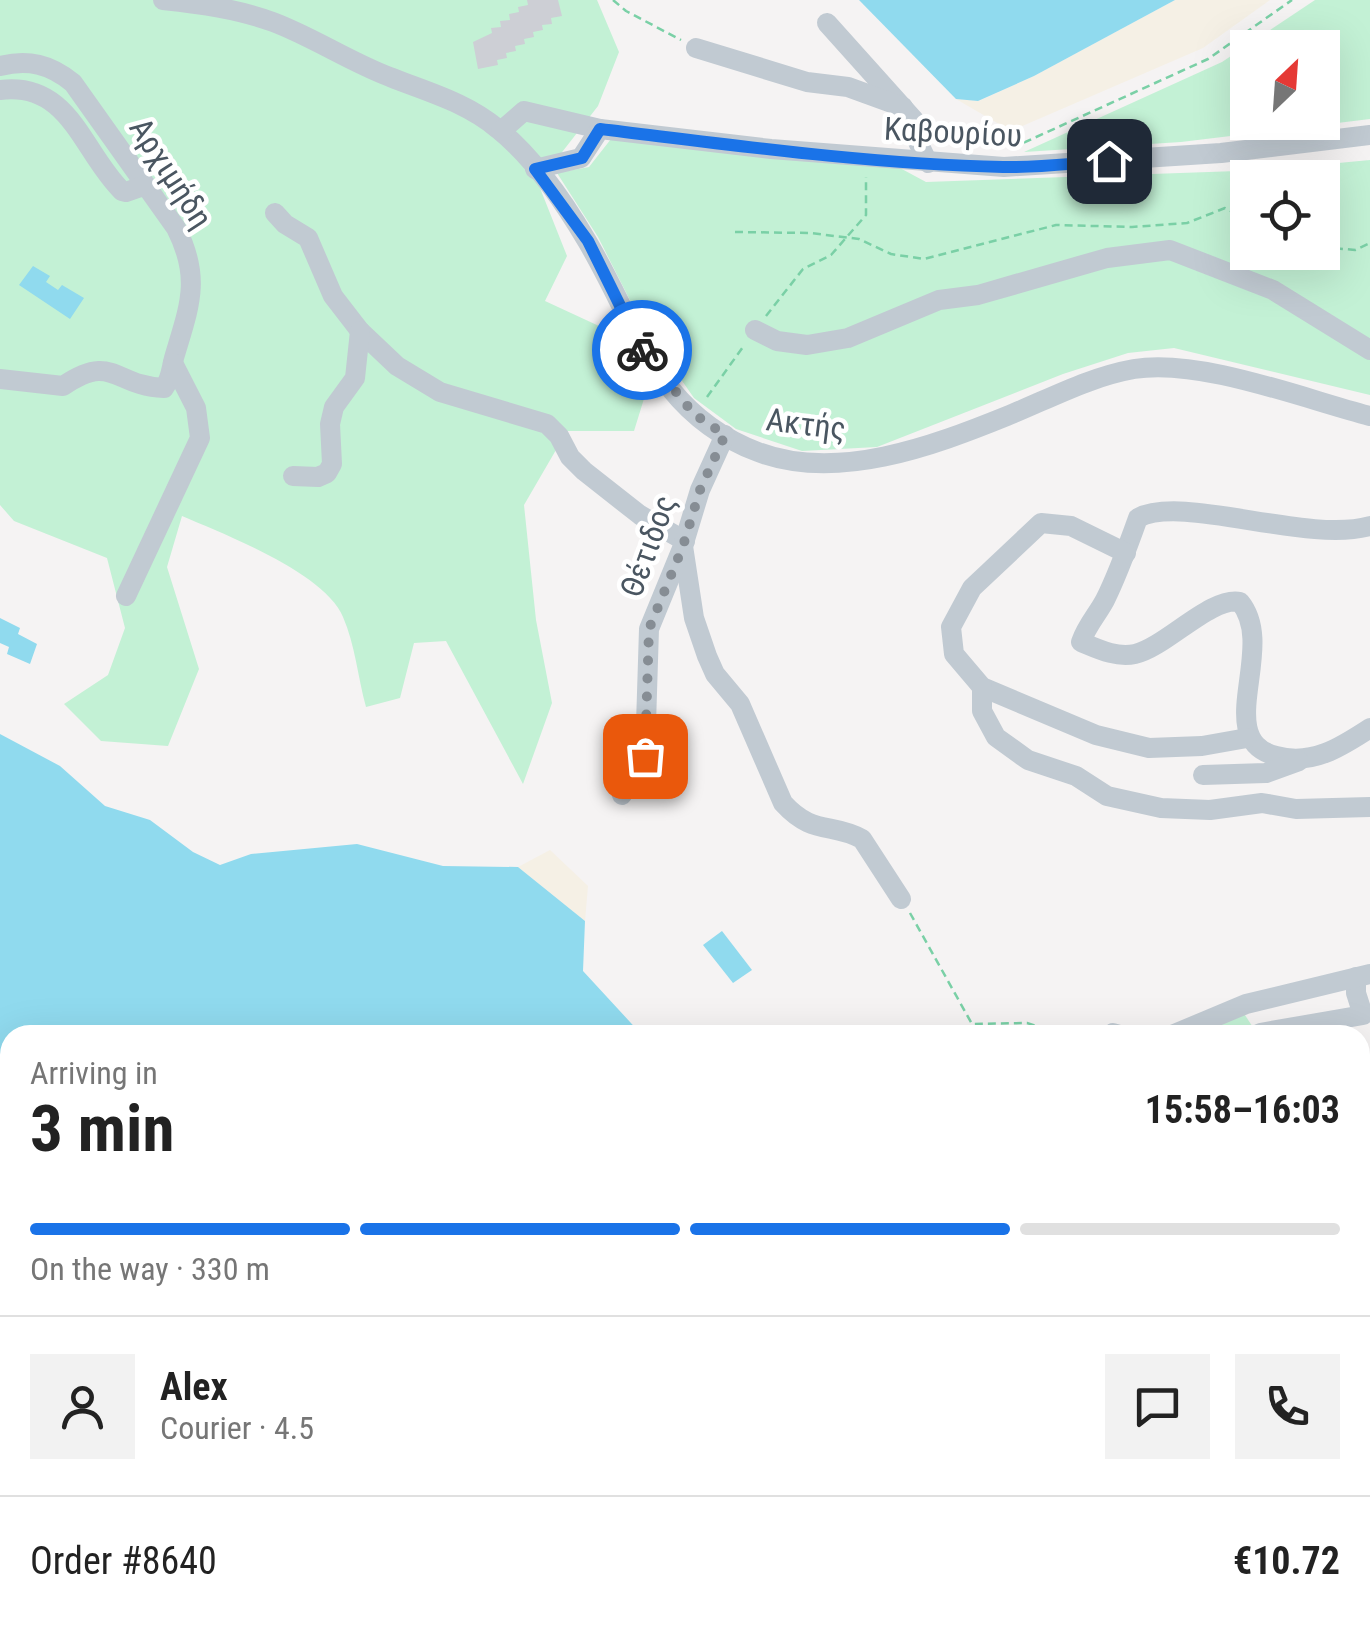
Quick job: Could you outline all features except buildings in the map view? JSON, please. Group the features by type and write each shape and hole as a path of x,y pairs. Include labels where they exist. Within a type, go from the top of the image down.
{"street":[{"name":"Ακτής","path":"162,0 240,12 275,23 387,76 454,102 501,131 535,169 588,241 648,360 694,414 761,454 844,462 882,457 1005,417 1103,377 1137,369 1207,372 1370,416"},
{"path":"826,23 903,107 920,131 918,142 928,162"},
{"path":"696,48 807,82 848,87 903,107"},
{"name":"Αρχιμήδη","path":"0,66 19,61 60,73 86,99 176,228 188,251 191,269 190,307 173,363"},
{"path":"0,90 15,88 54,101 122,190 146,185"},
{"name":"Καβουρίου","path":"501,131 524,111 600,129 771,149 1004,167 1240,151 1370,135"},
{"path":"535,169 582,158 600,129"},
{"path":"275,212 285,224 308,238 325,283 360,331 421,382 462,400 546,424 584,472 684,544 694,618 707,656 715,674 740,704 782,803 794,816 812,825 862,838 902,899"},
{"path":"756,330 776,341 807,345 848,338 939,300 978,295 1107,258 1170,250 1272,290 1370,350"},
{"path":"293,476 318,477 328,473 332,464 330,424 334,406 355,378 360,331"},
{"path":"0,379 62,386 96,368 139,384 164,388 173,363"},
{"path":"126,596 200,438 196,408 173,363"},
{"name":"Θέτιδος","path":"622,795 645,756 649,629 684,544 700,490 725,435"},
{"path":"1304,760 1264,753 1247,738 1245,724 1253,658 1251,626 1240,602 1233,600 1214,608 1154,646 1132,655 1106,653 1081,642 1086,626 1102,606 1138,518 1150,511 1286,527 1353,531 1370,526"},
{"path":"1126,553 1071,526 1041,523 972,588 951,627 954,654 982,687 1096,735 1149,748 1202,746 1247,738"},
{"path":"982,687 982,711 996,737 1028,760 1076,776 1107,796 1161,808 1210,810 1262,803 1296,809 1370,807"},
{"path":"1203,775 1266,773 1335,751 1370,728"},
{"path":"1196,1025 1246,1004 1363,976"},
{"path":"1306,1025 1367,1013 1356,993 1363,976"},
{"path":"1246,1004 1256,1025"}],"path":[{"path":"613,0 626,11 696,48"},
{"path":"1004,167 1016,144 1208,58 1292,0"},
{"path":"694,414 803,269 830,254 866,215 866,157"},
{"path":"735,232 810,233 859,239 891,254 924,259 1056,225 1187,224 1224,208 1230,211"},
{"path":"1340,249 1355,250 1370,242"},
{"path":"902,899 972,1024 1034,1025"}],"green space":[{"path":"0,0 597,0 619,52 598,106 538,183 567,256 545,301 612,332 647,389 634,431 567,431 524,505 536,620 552,703 523,784 446,641 414,643 400,698 366,707 347,627 333,601 316,585 272,557 182,516 167,567 199,669 168,746 101,741 64,704 108,675 125,628 107,558 14,521 0,505"},
{"path":"1315,0 1370,0 1370,119 1340,123 1340,30 1270,30"},
{"path":"1230,57 1230,136 1024,152 1222,62"},
{"path":"611,139 900,168 926,182 1230,171 1230,270 1340,270 1340,163 1370,160 1370,395 1174,348 1128,353 1063,374 877,447 802,451 736,429 694,398 641,322 598,237 557,173 589,167"},
{"path":"1241,1009 1251,1025 1213,1025"}],"sand":[{"path":"1175,0 1270,0 1203,48 1011,131 956,99 979,101"},
{"path":"550,850 588,886 585,921 518,867"}],"water":[{"path":"859,0 1175,0 1034,76 978,101 956,99"},
{"path":"33,266 50,276 46,282 58,290 62,285 84,298 70,319 19,285"},
{"path":"0,618 20,628 18,634 37,644 30,664 7,654 9,647 0,643"},
{"path":"0,734 60,766 105,806 150,820 193,852 220,865 251,854 357,844 443,866 518,867 585,921 583,971 633,1025 0,1025"},
{"path":"722,931 752,970 733,983 703,945"}],"way so far":[{"path":"642,350 694,414 725,435 700,490 683,546 649,629 645,756"}],"route":[{"path":"642,350 588,241 535,169 582,158 600,129 771,149 1004,167 1109,161"}]}
